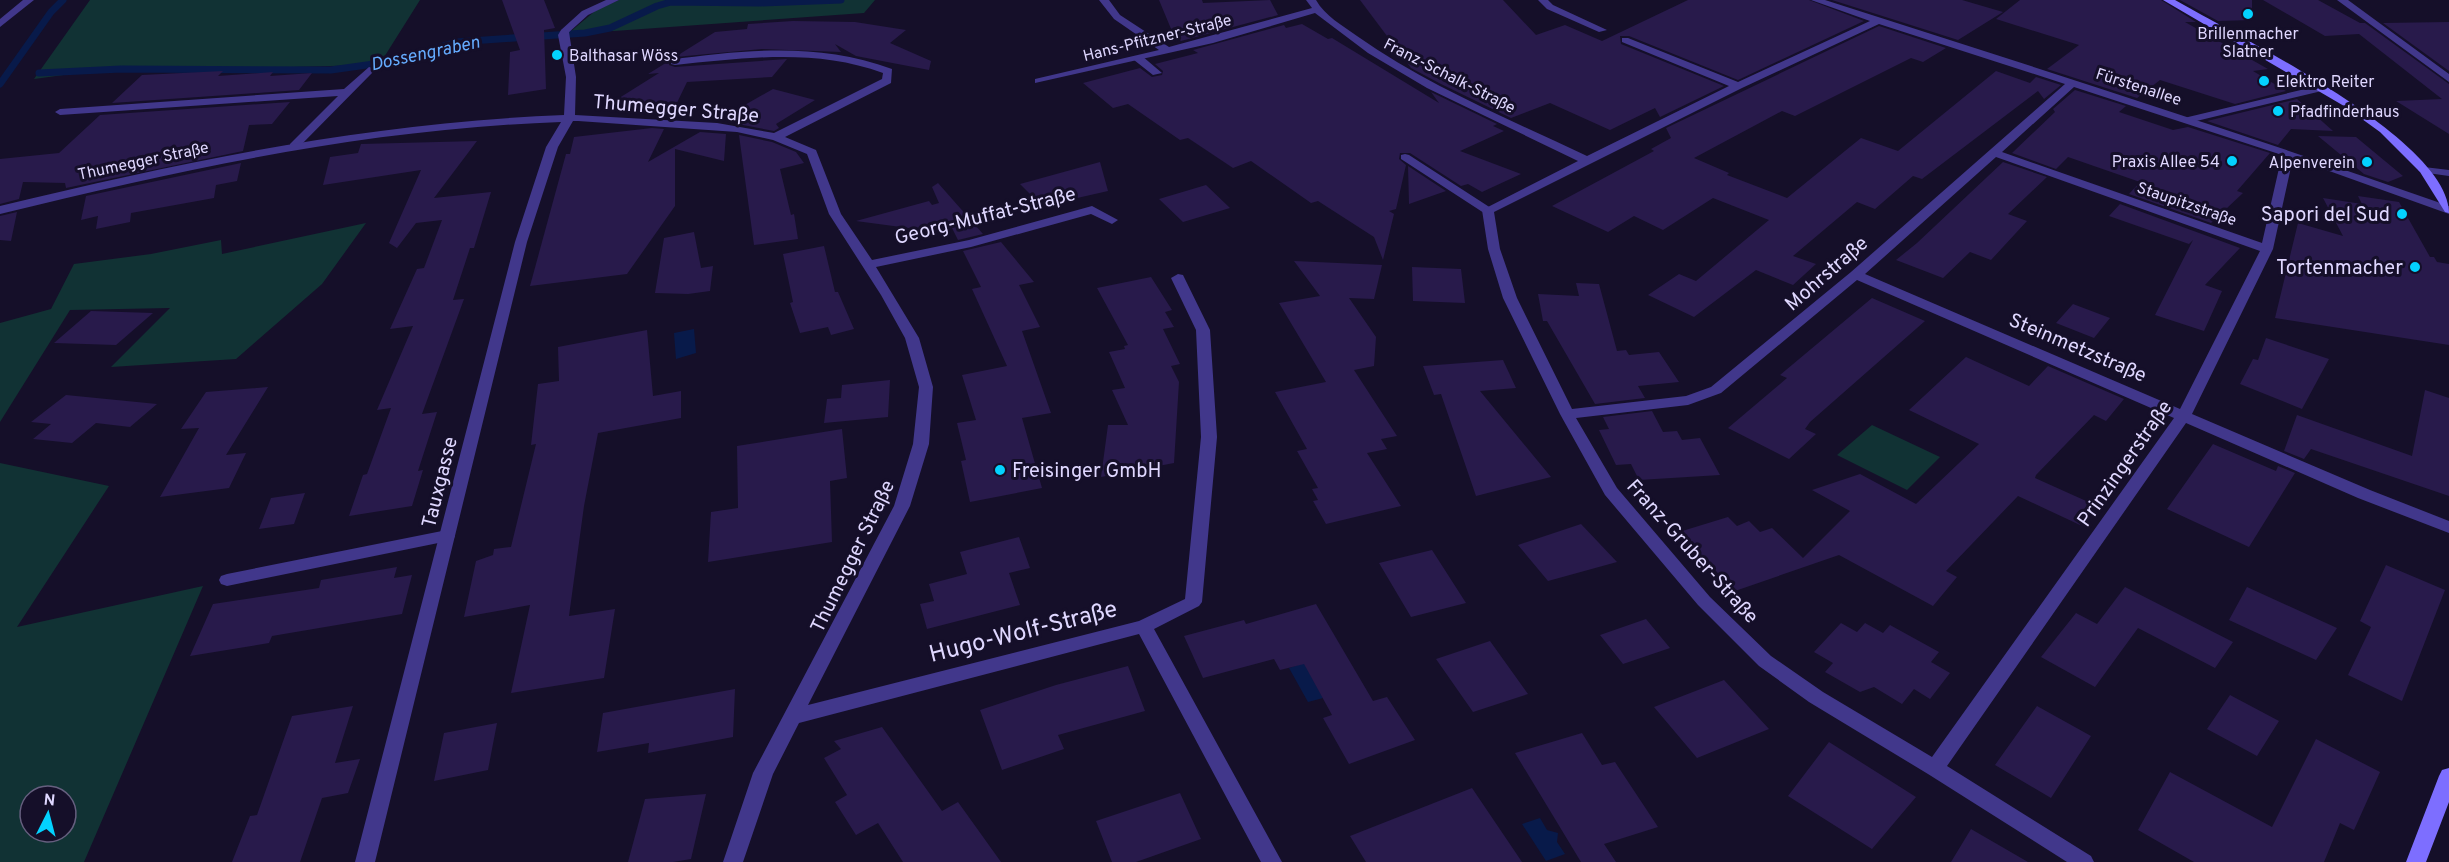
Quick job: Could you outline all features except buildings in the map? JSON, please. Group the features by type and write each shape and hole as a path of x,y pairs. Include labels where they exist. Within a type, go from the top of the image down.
{"main road":[{"path":"2168,0 2322,88 2369,118 2424,170 2449,209"},
{"path":"2416,862 2449,776"}],"street":[{"path":"0,24 29,0"},
{"path":"570,118 571,77 563,33 585,13 614,0"},
{"path":"1104,0 1117,17 1168,51"},
{"path":"1542,0 1550,7 1602,30"},
{"name":"Fürstenallee","path":"1816,0 2074,82 2449,209"},
{"path":"2342,0 2449,79"},
{"name":"Hans-Pfitzner-Straße","path":"1039,81 1168,51 1314,5"},
{"name":"Franz-Schalk-Straße","path":"1314,5 1364,47 1407,74 1586,160"},
{"path":"1405,157 1488,210 1738,86 1879,20"},
{"path":"1625,40 1738,86"},
{"path":"675,62 744,55 820,54 863,61 888,71 887,81 775,137"},
{"path":"1138,58 1157,73"},
{"path":"294,146 369,70"},
{"name":"Mohrstraße","path":"1567,414 1688,400 1716,390 1856,274 2074,82"},
{"path":"2188,120 2322,88"},
{"path":"60,112 347,92"},
{"name":"Thumegger Straße","path":"0,210 189,166 294,146 433,126 488,121 570,118 674,123 775,137 798,144 813,152 835,214 888,294 912,338 926,387 921,444 902,506 795,716 763,773 733,862"},
{"name":"Tauxgasse","path":"365,862 521,242 552,147 570,118"},
{"name":"Staupitzstraße","path":"1994,153 2267,249"},
{"name":"Prinzingerstraße","path":"1935,768 2184,415 2267,249 2289,153"},
{"path":"2424,170 2447,174"},
{"name":"Georg-Muffat-Straße","path":"867,265 971,243 1092,210 1112,220"},
{"name":"Franz-Gruber-Straße","path":"1488,210 1494,249 1510,298 1567,414 1611,491 1704,601 1765,661 1816,698 1935,768 2084,862"},
{"name":"Steinmetzstraße","path":"1856,274 2364,494 2449,527"},
{"path":"1144,626 1193,602 1209,437 1203,330 1178,278"},
{"path":"227,580 447,536"},
{"name":"Hugo-Wolf-Straße","path":"795,716 1144,626 1272,862"}],"green space":[{"path":"90,0 420,0 381,62 369,65 184,70 115,68 34,79"},
{"path":"619,0 875,0 864,13 614,31 570,32 595,11"},
{"path":"366,223 322,284 236,359 111,367 170,308 70,310 0,422 0,323 51,309 74,264 151,254 221,240 222,254"},
{"path":"1872,425 1940,457 1907,490 1837,455"},
{"path":"0,463 109,486 17,627 203,586 84,862 0,862"}],"water":[{"path":"694,329 696,353 676,359 674,333"},
{"path":"1304,663 1323,698 1308,702 1289,668"},
{"path":"1540,818 1547,830 1558,833 1557,842 1565,854 1546,861 1522,824"}],"waterway":[{"path":"0,84 51,12 63,0"},
{"name":"Dossengraben","path":"39,73 121,69 331,70 395,61 456,42 585,33 610,28 657,6 671,2 760,3 841,0"}],"place":[{"name":"Brillenmacher Slatner","path":"2248,14"},
{"name":"Balthasar Wöss","path":"557,55"},
{"name":"Elektro Reiter","path":"2264,81"},
{"name":"Pfadfinderhaus","path":"2278,111"},
{"name":"Praxis Allee 54","path":"2232,161"},
{"name":"Alpenverein","path":"2367,162"},
{"name":"Sapori del Sud","path":"2402,214"},
{"name":"Tortenmacher","path":"2415,267"},
{"name":"Freisinger GmbH","path":"1000,470"}]}
